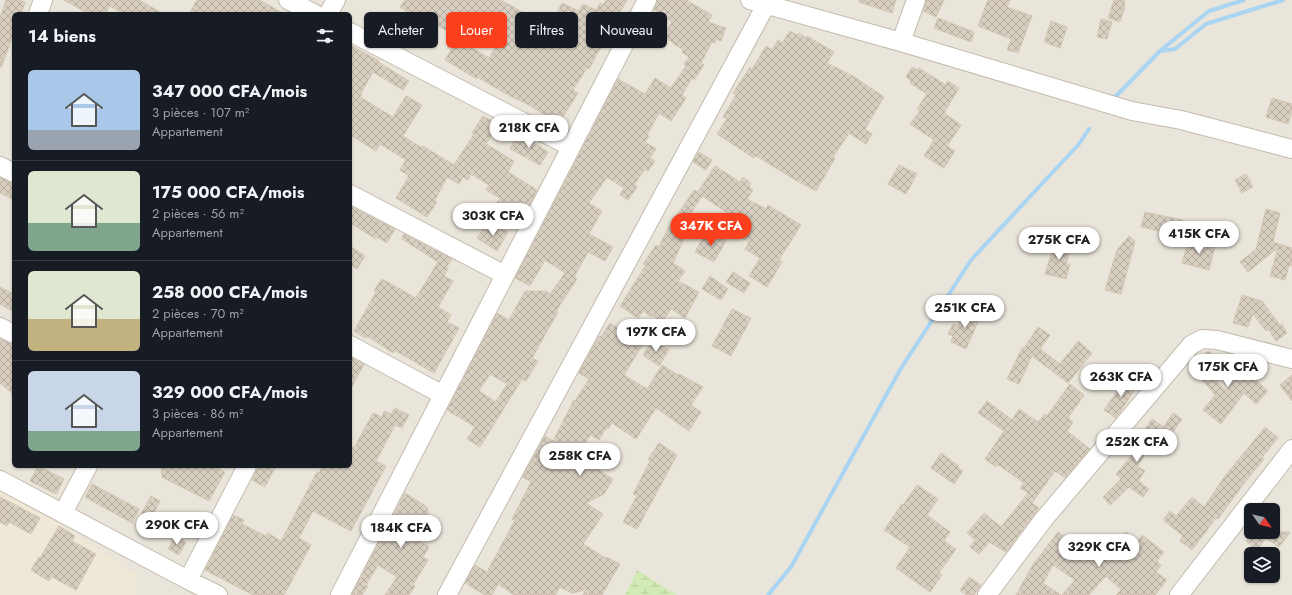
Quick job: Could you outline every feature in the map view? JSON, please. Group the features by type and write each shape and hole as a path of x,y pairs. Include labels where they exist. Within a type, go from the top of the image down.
{"street":[{"path":"39,12 43,0"},
{"path":"288,0 311,12"},
{"path":"329,12 336,0"},
{"path":"340,595 647,0"},
{"path":"901,42 916,0"},
{"path":"447,595 761,2 1132,111 1180,120 1292,149"},
{"path":"352,33 571,147"},
{"path":"0,166 12,172"},
{"path":"352,195 505,274"},
{"path":"0,327 12,333"},
{"path":"987,595 1044,519 1191,345 1202,339 1217,340 1292,359"},
{"path":"352,347 443,395"},
{"path":"1178,595 1292,449"},
{"path":"63,513 87,468"},
{"path":"188,580 246,468"},
{"path":"0,480 218,595"}],"shaded area":[{"path":"0,0 1292,0 1292,595 0,595"},
{"path":"0,492 30,505 137,575 137,595 0,595"}],"green space":[{"path":"637,570 677,595 625,595"}],"building":[{"path":"6,0 20,0 25,2 22,12 12,12 12,38 1,68 0,67 0,18"},
{"path":"64,0 139,0 160,12 120,12 110,6 106,12 85,12"},
{"path":"197,0 260,0 281,12 190,12"},
{"path":"405,0 501,0 522,12 515,12 515,48 578,48 578,12 557,12 562,3 579,11 583,4 596,10 600,3 603,5 606,0 627,0 620,12 586,12 586,48 601,48 589,69 587,68 573,90 578,93 559,123 445,60 452,48 472,48 489,58 495,48 507,48 507,12 446,12 446,30 438,26 438,12 408,12 400,7"},
{"path":"657,0 686,0 712,15 708,22 726,28 721,41 716,39 715,43 712,42 701,63 704,65 694,80 692,78 682,95 686,98 671,121 659,113 647,135 649,136 645,142 656,149 650,158 655,161 648,171 645,169 634,185 637,187 628,200 620,195 624,188 607,177 589,203 602,211 589,234 613,247 605,261 588,252 574,277 577,279 556,311 558,312 532,358 538,361 526,381 522,379 480,447 467,439 475,427 447,410 497,313 509,320 525,291 546,291 550,294 565,273 545,260 530,286 515,278 618,79 645,94 655,78 671,88 686,66 684,64 689,57 682,52 683,50 667,39 667,30 672,22 667,19 667,12 657,12 654,10","holes":["490,374 507,384 496,402 479,391"]},
{"path":"859,0 896,0 892,13 859,2"},
{"path":"926,0 944,0 936,17 923,11"},
{"path":"988,0 1010,0 1007,7 1032,16 1018,53 1007,50 1011,39 978,26"},
{"path":"1114,0 1125,0 1125,7 1120,22 1108,18"},
{"path":"938,18 974,32 971,42 934,28"},
{"path":"1101,19 1112,22 1107,39 1097,37"},
{"path":"1051,21 1067,27 1060,48 1044,42"},
{"path":"790,31 797,35 799,33 806,38 807,36 834,52 827,63 853,76 884,97 865,129 872,134 866,144 849,133 833,157 835,158 816,191 756,156 754,158 717,134 727,119 723,117 736,95 733,93 750,67 752,69 766,46 772,50 778,40 782,43"},
{"path":"352,46 379,61 378,62 409,81 403,90 373,72 360,97 393,117 406,96 422,105 403,136 454,165 474,134 472,133 483,116 498,125 486,144 514,161 508,172 537,190 528,208 522,205 514,217 495,205 500,198 486,190 489,185 471,174 468,180 463,177 459,184 447,177 435,200 437,202 427,217 396,198 409,176 400,170 406,160 380,144 376,151 352,136"},
{"path":"912,67 918,70 919,68 946,85 948,81 959,88 944,113 961,125 947,146 955,151 944,168 924,156 934,140 910,124 920,111 917,109 927,94 910,83 911,81 906,77"},
{"path":"1272,98 1292,104 1292,111 1288,124 1266,117"},
{"path":"518,133 548,152 540,165 510,149"},
{"path":"699,152 712,160 706,170 693,162"},
{"path":"899,165 917,174 906,194 888,184"},
{"path":"715,166 740,182 743,177 751,183 749,187 753,190 747,199 766,209 768,205 801,225 779,260 782,262 767,287 749,276 760,258 745,249 749,242 731,232 714,262 695,252 708,229 718,235 729,214 702,196 677,235 684,239 673,263 685,271 678,281 699,292 685,318 671,309 662,322 643,311 638,318 620,306 646,265 643,264 656,245 659,247 667,230 694,190 698,192"},
{"path":"1246,174 1253,187 1242,193 1235,180"},
{"path":"0,178 12,182 12,199 0,193"},
{"path":"352,207 395,229 387,243 377,237 376,239 352,224"},
{"path":"1266,209 1280,213 1273,242 1292,248 1292,266 1289,265 1285,280 1270,276 1278,248 1248,272 1240,262 1256,249"},
{"path":"1145,212 1183,220 1180,236 1141,227"},
{"path":"485,226 494,232 498,226 508,232 497,251 477,238"},
{"path":"404,234 452,259 446,268 448,269 444,276 453,281 438,307 451,315 447,322 459,328 434,373 394,350 393,353 367,336 366,338 354,331 376,292 374,290 382,279 416,298 438,262 402,239"},
{"path":"1129,236 1135,241 1121,294 1105,290 1117,250"},
{"path":"1055,241 1072,245 1066,264 1070,264 1066,279 1045,274"},
{"path":"1188,241 1215,247 1209,270 1182,263"},
{"path":"352,247 365,256 357,269 352,265"},
{"path":"733,272 750,283 744,293 726,282"},
{"path":"710,276 728,289 721,300 702,289"},
{"path":"0,287 12,293 12,311 0,304"},
{"path":"1242,295 1262,301 1280,325 1282,324 1287,333 1276,341 1268,329 1266,331 1253,314 1248,327 1233,323"},
{"path":"732,309 751,318 731,356 712,346"},
{"path":"966,309 981,315 966,349 951,342 953,336 948,334 953,324 958,326"},
{"path":"610,323 643,344 624,375 647,389 662,365 678,375 679,374 703,387 691,405 701,412 689,431 656,408 636,439 612,423 608,429 606,428 599,440 590,435 578,457 613,479 604,494 586,503 603,514 583,544 606,558 607,557 620,564 602,595 583,595 586,590 572,593 560,587 555,595 514,595 498,584 492,595 485,595 465,583 475,565 487,572 515,520 512,519 531,482 523,477 545,436 553,441 574,400 575,401 589,379 579,373 599,336 601,337"},
{"path":"1038,327 1050,335 1040,349 1060,364 1078,341 1092,353 1068,383 1032,356 1019,384 1007,379 1022,348 1024,348"},
{"path":"0,339 12,343 12,393 0,383"},
{"path":"653,340 669,350 659,366 643,355"},
{"path":"1208,351 1221,362 1211,374 1225,391 1249,363 1259,371 1254,378 1268,391 1256,404 1244,393 1221,424 1203,410 1215,395 1193,369 1204,360 1202,358"},
{"path":"352,358 364,364 352,386"},
{"path":"1292,375 1292,401 1280,385"},
{"path":"1127,377 1138,385 1116,418 1104,410"},
{"path":"1070,384 1084,395 1068,418 1073,422 1067,431 1090,449 1065,478 1055,471 1032,503 1039,508 1006,552 989,542 979,554 970,547 975,540 967,533 984,513 1001,527 1028,493 1020,488 1024,483 997,464 996,467 985,459 1004,431 978,413 987,401 1012,420 1019,409 1038,422 1045,414 1047,416"},
{"path":"395,408 409,415 402,428 395,425 376,461 386,466 351,531 313,511 299,538 311,545 284,595 253,595 205,570 233,515 244,520 242,524 266,536 268,533 281,541 317,472 319,473 322,468 352,468 352,447 354,448 373,413 382,417 384,411 391,414"},
{"path":"1173,413 1182,419 1173,432 1164,426"},
{"path":"1152,419 1169,431 1157,448 1152,445 1137,466 1145,471 1138,481 1149,489 1143,497 1129,487 1110,505 1103,497 1121,479 1116,474 1134,453 1130,450"},
{"path":"1265,427 1278,438 1262,457 1264,459 1218,519 1216,518 1192,550 1180,541 1183,536 1163,520 1170,511 1176,516 1192,497 1204,507 1225,476"},
{"path":"659,443 677,455 637,529 623,522 637,496 633,494 650,461 648,459"},
{"path":"941,453 959,466 958,468 963,471 954,484 931,468"},
{"path":"37,468 42,468 64,479 56,494 30,481"},
{"path":"161,468 217,468 225,472 209,501 162,477"},
{"path":"257,468 275,468 265,487 252,480"},
{"path":"92,484 139,509 132,523 85,497"},
{"path":"917,485 938,499 927,515 950,532 944,541 956,549 939,573 942,575 930,592 896,568 910,547 884,530"},
{"path":"405,493 427,507 432,531 410,536 429,547 423,557 428,560 413,585 415,586 409,595 385,595 397,577 378,565 362,595 352,594"},
{"path":"151,496 160,501 151,519 141,514"},
{"path":"0,497 40,518 31,534 9,522 7,526 0,522"},
{"path":"59,526 75,536 72,541 96,554 76,590 52,577 49,581 31,570"},
{"path":"1058,532 1070,541 1065,548 1081,560 1089,549 1093,551 1095,549 1100,552 1112,537 1119,542 1126,532 1138,541 1142,535 1164,552 1157,561 1161,565 1156,572 1167,580 1155,595 1116,595 1121,590 1106,576 1089,595 1062,595 1075,580 1053,565 1043,583 1061,595 1016,595 1035,561"},
{"path":"1280,532 1290,532 1279,547 1267,539 1280,539"},
{"path":"175,536 186,542 179,555 168,549"},
{"path":"1247,539 1265,539 1259,547 1253,547 1246,541"},
{"path":"969,577 981,585 974,595 966,595 960,590"}],"waterway":[{"path":"1115,97 1160,51 1209,11 1244,0"},
{"path":"1160,51 1175,49 1206,24 1283,0"},
{"path":"768,595 791,567 900,370 971,260 1079,144 1089,129"}]}
